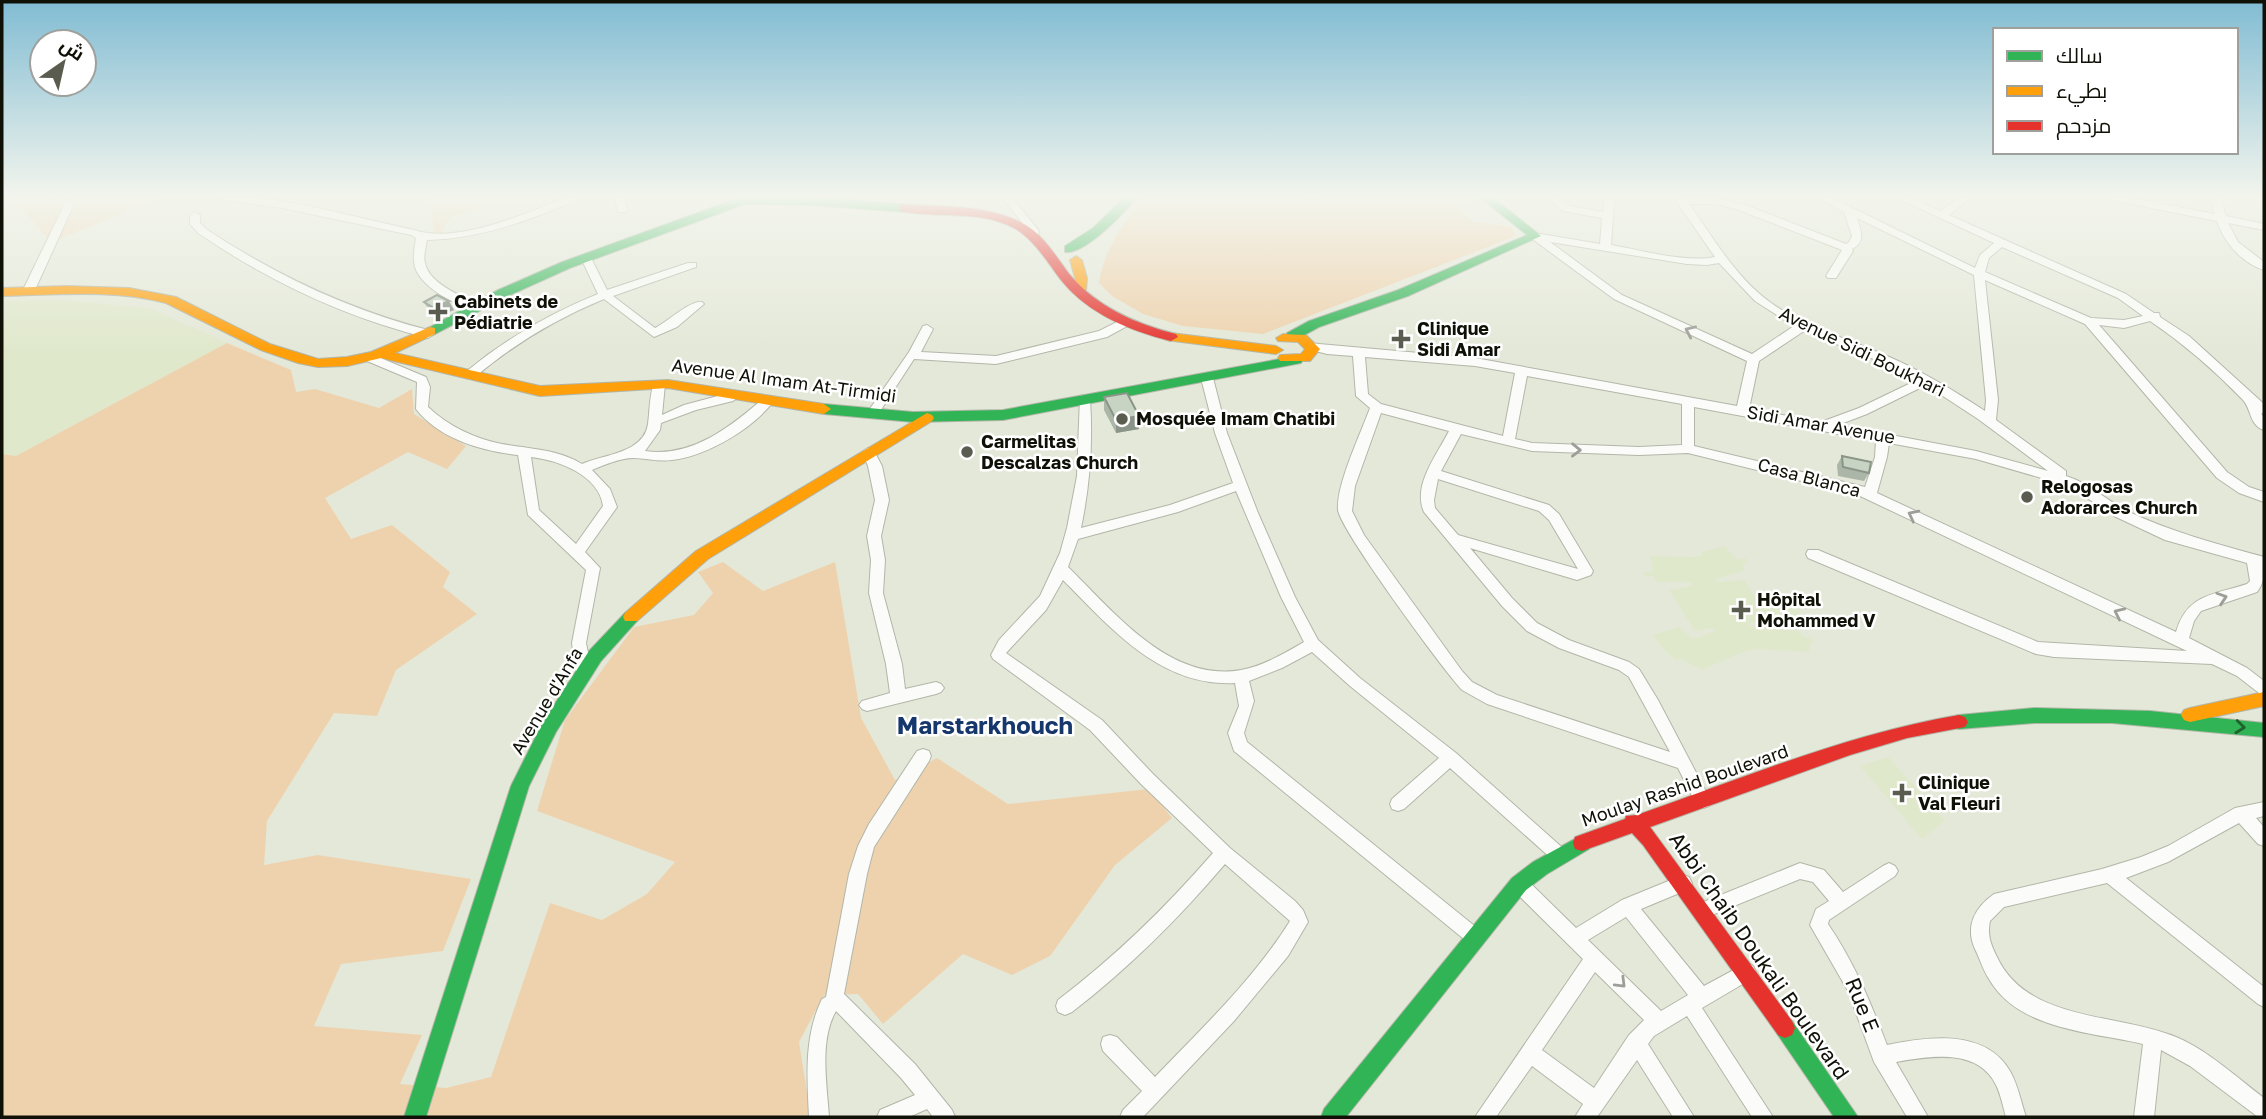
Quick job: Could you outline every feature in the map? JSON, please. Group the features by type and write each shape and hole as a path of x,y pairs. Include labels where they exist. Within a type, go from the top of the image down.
{"street":[{"path":"28,292 50,247"},
{"path":"229,247 303,292 360,316 428,334"},
{"path":"421,247 420,268 442,288 475,307"},
{"path":"2,292 105,290 150,293 171,300 271,349 299,360 325,363 377,356 428,334 475,307 614,247"},
{"path":"1049,247 1065,256 1081,278 1080,291 1104,312 1125,323 1188,340 1298,346 1403,293 1509,247"},
{"path":"1065,256 1088,247"},
{"path":"1550,247 1618,297 1753,359"},
{"path":"1600,247 1693,262 1721,258"},
{"name":"Avenue Sidi Boukhari","path":"1713,247 1758,298 1803,326 1873,354 1927,380 1990,419 2074,483"},
{"path":"1924,247 2089,321 2124,324 2155,316"},
{"path":"1990,419 1991,387 1979,274 1984,257 1995,247"},
{"path":"2013,247 2105,288 2155,316 2185,339 2264,410"},
{"path":"2236,247 2264,267"},
{"path":"1832,276 1845,257 1846,248"},
{"path":"586,258 603,293 654,333 673,324 698,304"},
{"path":"471,374 516,339 603,293 692,265"},
{"path":"2089,321 2222,475 2244,490 2264,497"},
{"path":"913,355 996,360 1104,334 1125,323"},
{"path":"1742,412 1753,359 1803,326"},
{"path":"873,413 906,360 913,355 927,329"},
{"name":"Sidi Amar Avenue","path":"1298,346 1460,359 1883,436 1998,460 2074,483 2119,513 2152,529 2259,561"},
{"name":"Avenue Al Imam At-Tirmidi","path":"377,356 546,392 659,384 768,401 873,413 970,418 1003,415 1264,365 1298,346"},
{"path":"1359,352 1360,392 1364,399 1377,407 1348,486 1345,511 1359,538 1457,675 1467,686 1492,701 1683,763"},
{"path":"377,356 422,380 424,386 421,405 428,415 476,442 564,458 599,484 611,504 607,515 578,552"},
{"path":"1508,443 1522,370"},
{"path":"1207,377 1212,403 1240,485 1288,597 1313,644 1355,682 1450,758 1559,855"},
{"path":"1822,426 1846,419 1927,380"},
{"path":"634,454 654,429 659,384"},
{"path":"2248,398 2264,394"},
{"path":"655,420 670,418 691,407 733,396"},
{"path":"2248,398 2255,415 2264,426"},
{"path":"1084,399 1086,450 1071,536 1060,568 1041,607 1001,646 998,655 1096,725 1147,779 1224,853 1289,907 1299,922 1282,950 1227,1015 1129,1117"},
{"path":"582,469 603,460 634,454 669,457 699,450 739,427 768,401"},
{"path":"1688,402 1688,449"},
{"name":"Casa Blanca","path":"1377,407 1508,443 1566,450 1688,449 1792,472 1870,494 2217,658 2242,672 2262,696"},
{"name":"Avenue d'Anfa","path":"415,1117 514,800 549,727 584,672 631,616 685,568 722,542 928,417"},
{"path":"1457,429 1434,473 1427,503 1434,517 1532,627 1564,644 1624,666 1634,673 1703,801"},
{"path":"1870,494 1881,457 1883,436"},
{"path":"524,452 533,512 546,527 578,552 594,572 579,643 584,672"},
{"path":"868,452 875,466 882,500 874,536 878,560 876,593 895,668 898,697"},
{"path":"1434,473 1544,508 1554,517 1586,572 1577,575 1456,539"},
{"path":"1071,536 1173,509 1240,485"},
{"path":"1813,554 2036,648 2217,658"},
{"path":"2181,640 2187,619 2196,607 2252,589 2258,583 2259,561"},
{"path":"1060,568 1156,658 1194,673 1226,678 1240,677 1279,662 1313,644"},
{"path":"1240,677 1248,699 1248,708 1236,733 1240,746 1476,938"},
{"path":"867,705 936,688"},
{"path":"2168,719 2262,696"},
{"path":"2262,696 2256,711 2264,721"},
{"name":"Moulay Rashid Boulevard","path":"1332,1117 1519,884 1539,867 1589,839 1838,753 1934,725 1988,717 2168,719"},
{"path":"2168,719 2264,730"},
{"path":"819,1117 818,1059 821,1034 825,1011 834,1001 858,874 866,846 874,829 923,756"},
{"path":"1398,804 1450,758"},
{"path":"2264,809 2241,813 2179,849 2110,875 2000,900 1988,908 1979,920 1979,936 1985,956 1996,974 2020,1001 2062,1020 2153,1037 2199,1060 2264,1110"},
{"path":"2241,813 2264,839"},
{"name":"Abbi Chaib Doukali Boulevard","path":"1633,822 1650,839 1747,972 1847,1117"},
{"path":"1065,1006 1144,943 1224,853"},
{"path":"1702,911 1800,871 1813,873 1824,880 1841,902 1889,871"},
{"path":"2110,875 2264,999"},
{"path":"1519,884 1576,937 1658,1021"},
{"path":"1576,937 1628,906 1683,884"},
{"name":"Rue E","path":"1841,902 1822,915 1819,925 1856,988 1881,1055 1918,1117"},
{"path":"1628,906 1696,1002 1763,1117"},
{"path":"1485,1117 1595,957"},
{"path":"1529,1052 1590,1109 1636,1042 1658,1021 1747,972"},
{"path":"834,1001 846,1006 945,1117"},
{"path":"2144,1117 2153,1037"},
{"path":"1636,1042 1684,1117"},
{"path":"1110,1044 1154,1091"},
{"path":"1881,1055 1940,1049 1965,1049 1979,1053 1989,1059 2002,1076 2016,1117"},
{"path":"887,1117 930,1098"}],"shaded area":[{"path":"1111,247 1487,247 1263,334 1183,326 1143,314 1112,296 1099,283"},
{"path":"59,300 149,308 227,343 16,456 2,454 2,301"},
{"path":"227,343 291,370 296,392 315,389 379,408 412,389 414,414 466,446 447,469 408,452 325,498 351,539 392,525 450,572 443,587 477,614 396,670 377,716 334,713 267,821 264,865 318,855 471,879 443,951 341,964 314,1026 422,1035 400,1084 446,1088 491,1077 550,903 602,920 647,894 675,862 537,811 565,720 634,627 694,615 713,593 698,572 723,562 763,591 835,562 861,718 895,780 937,758 1008,804 1149,789 1172,818 1115,865 1050,956 1012,975 963,954 883,1024 858,994 824,995 799,1042 811,1117 2,1117 2,454 16,456"},
{"name":"Hôpital Mohammed V","path":"1725,546 1737,560 1745,558 1749,562 1742,564 1745,570 1716,579 1717,582 1744,580 1759,602 1772,601 1770,597 1790,597 1805,619 1749,623 1750,626 1800,631 1802,636 1813,640 1808,652 1755,649 1702,670 1682,659 1675,660 1661,646 1653,635 1679,627 1693,639 1716,631 1711,628 1695,631 1669,590 1692,586 1691,582 1656,582 1654,576 1645,576 1643,572 1653,571 1650,556 1702,556 1701,552"},
{"name":"Clinique Val Fleuri","path":"1888,757 1945,821 1922,839 1860,766"}],"building":[{"path":"437,295 449,301 434,308 424,302"},
{"path":"1127,393 1139,416 1116,420 1104,397"},
{"path":"1842,456 1871,462 1869,473 1843,467"}],"traffic: fast":[{"path":"430,331 503,293 615,247"},
{"path":"1292,336 1314,324 1403,293 1509,247"},
{"path":"824,409 913,417 1003,415 1296,360"},
{"path":"415,1117 520,786 549,727 595,656 631,617"},
{"path":"1959,722 2035,715 2112,716 2264,730"},
{"path":"1332,1117 1519,884 1582,843"},
{"path":"1785,1028 1847,1117"}],"traffic: slow":[{"path":"1076,260 1081,278 1080,291"},
{"path":"2,292 87,289 150,295 171,300 265,347 318,363 362,359 430,331"},
{"path":"1171,337 1276,350"},
{"path":"1283,338 1301,338 1313,349 1305,358 1285,358"},
{"path":"383,354 540,391 668,384 824,409"},
{"path":"631,617 702,555 927,418"},
{"path":"2190,715 2264,699"}],"traffic: jam":[{"path":"1043,247 1072,285 1093,303 1131,324 1171,337"},
{"path":"1582,843 1849,748 1907,731 1959,722"},
{"path":"1633,822 1650,839 1785,1028"}],"place":[{"name":"Cabinets de Pédiatrie","path":"438,312"},
{"name":"Clinique Sidi Amar","path":"1401,339"},
{"name":"Mosquée Imam Chatibi","path":"1122,419"},
{"name":"Carmelitas Descalzas Church","path":"967,452"},
{"name":"Relogosas Adorarces Church","path":"2027,497"},
{"name":"Hôpital Mohammed V","path":"1741,610"},
{"name":"Clinique Val Fleuri","path":"1902,793"}],"district":[{"name":"Marstarkhouch","path":"985,726"}]}
